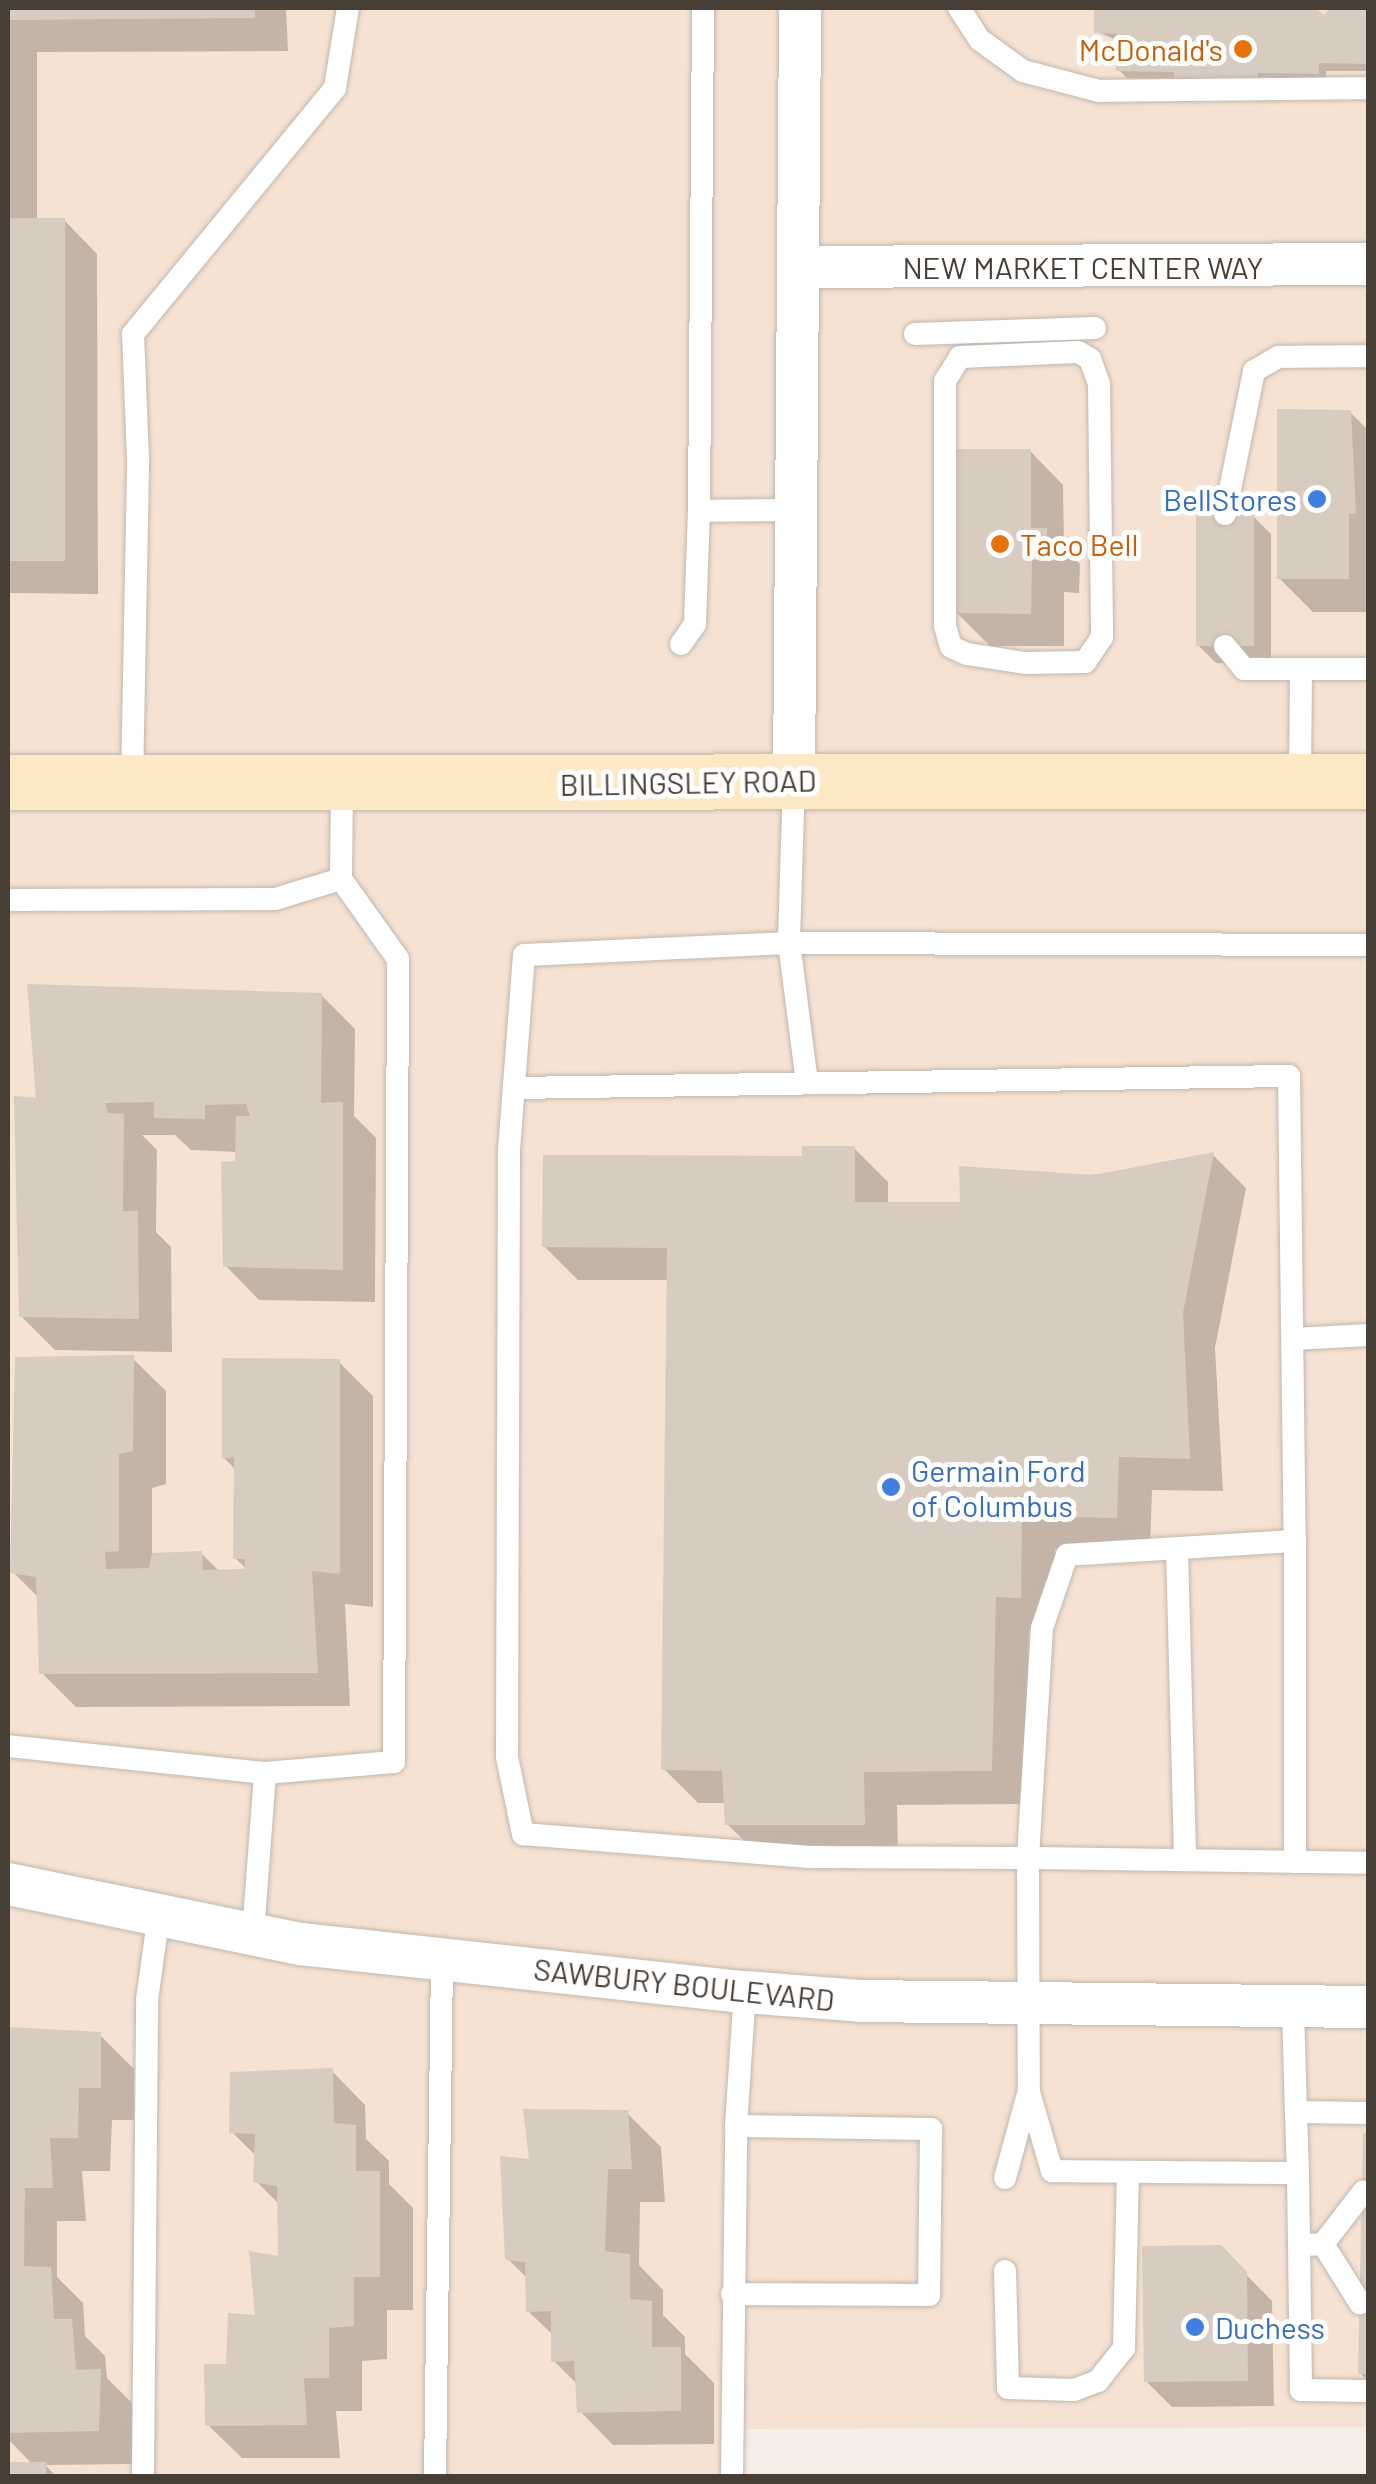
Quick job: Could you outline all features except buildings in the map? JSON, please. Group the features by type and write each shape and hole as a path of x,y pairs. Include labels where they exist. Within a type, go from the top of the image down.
{"street":[{"path":"794,780 800,8"},
{"name":"NEW MARKET CENTER WAY","path":"798,266 1368,264"},
{"name":"BILLINGSLEY ROAD","path":"8,782 1368,781"},
{"name":"SAWBURY BOULEVARD","path":"8,1884 253,1934 745,1992 1031,2004 1368,2007"}],"lane":[{"path":"132,782 138,458 133,334 335,88 348,8"},
{"path":"681,644 695,624 704,8"},
{"path":"960,8 980,40 1022,71 1099,90 1368,88"},
{"path":"915,334 1095,328"},
{"path":"956,331 960,357 946,381 945,626 951,647 1025,663 1085,662 1102,637 1099,384 1090,359 1078,352 960,357"},
{"path":"1225,514 1254,371 1278,357 1368,356"},
{"path":"699,510 796,510"},
{"path":"1225,646 1244,669 1368,669"},
{"path":"1300,781 1301,668"},
{"path":"794,780 788,943 807,1084"},
{"path":"8,1746 265,1773 394,1762 398,959 340,879 342,782"},
{"path":"8,900 276,899 340,879"},
{"path":"1368,945 788,943 524,955 514,1088 507,1757 522,1834 812,1857 1368,1863"},
{"path":"514,1088 1289,1076 1295,1862"},
{"path":"1294,1339 1368,1336"},
{"path":"1005,2178 1028,2092 1028,1858 1042,1628 1068,1556 1295,1542"},
{"path":"1177,1548 1185,1860"},
{"path":"253,1934 265,1773"},
{"path":"143,2476 147,2000 160,1914"},
{"path":"434,2476 442,1959"},
{"path":"732,2476 736,2126 745,1992"},
{"path":"1293,2008 1298,2174 1311,2244 1300,2390 1368,2391"},
{"path":"1028,2092 1052,2171 1298,2174"},
{"path":"1296,2112 1368,2112"},
{"path":"732,2294 929,2295 931,2129 736,2126"},
{"path":"1005,2271 1008,2388 1074,2390 1098,2381 1124,2348 1128,2173"},
{"path":"1311,2244 1363,2192"},
{"path":"1311,2244 1360,2303"}],"shaded area":[{"path":"8,8 1368,8 1368,2427 743,2429 743,2476 8,2476"}],"place":[{"name":"McDonald's","path":"1243,49"},
{"name":"BellStores","path":"1317,499"},
{"name":"Taco Bell","path":"1000,544"},
{"name":"Germain Ford of Columbus","path":"891,1487"},
{"name":"Duchess","path":"1195,2327"}]}
